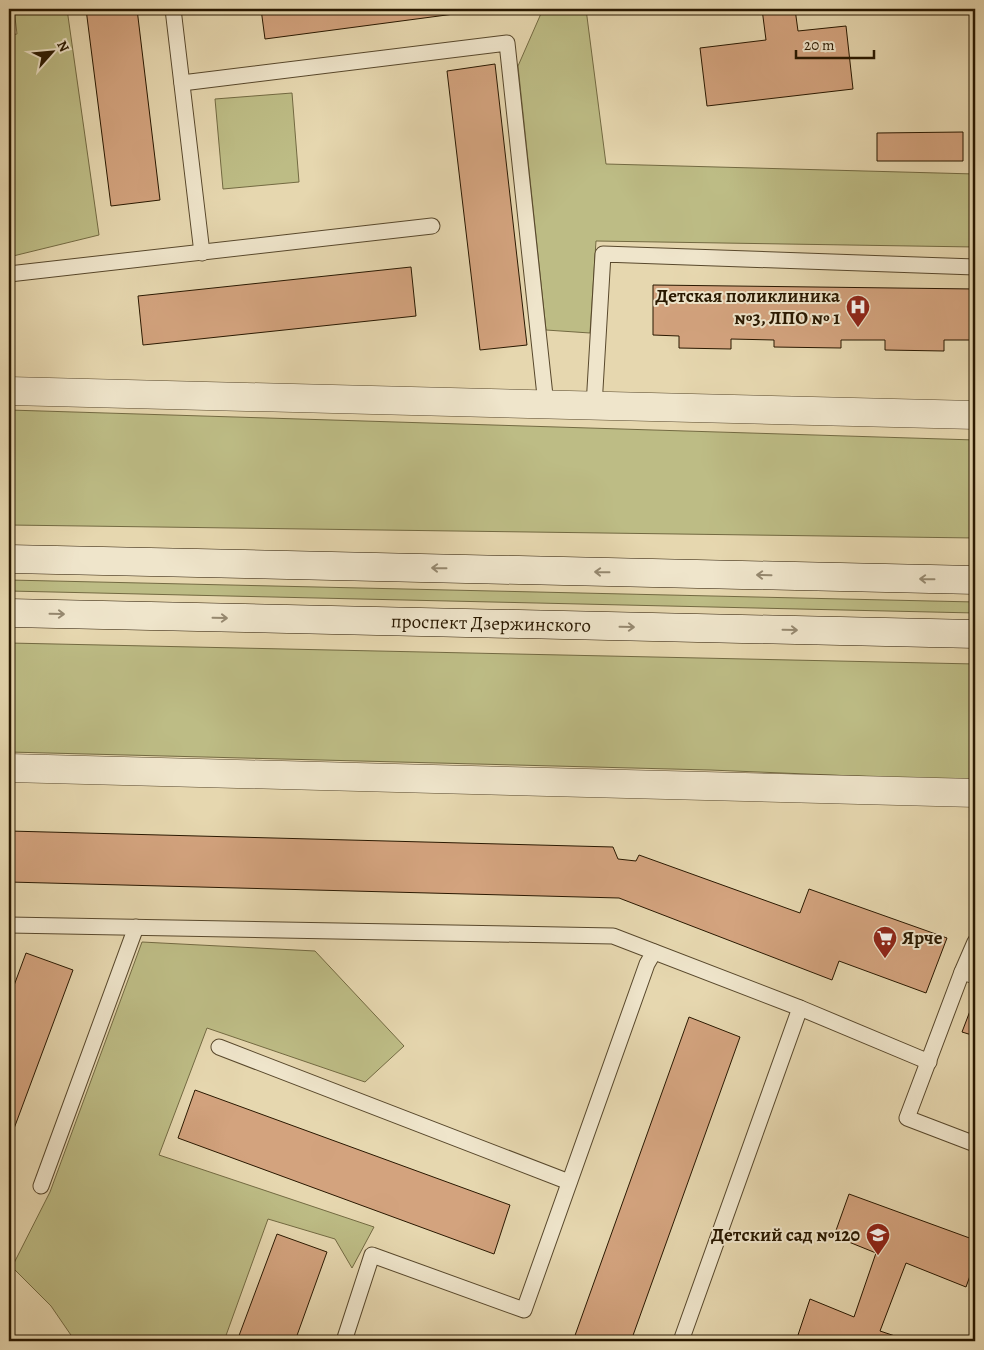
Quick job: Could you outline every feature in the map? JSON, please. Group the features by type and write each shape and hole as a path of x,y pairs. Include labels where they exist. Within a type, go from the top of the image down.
{"street":[{"path":"9,391 975,415"},
{"path":"9,559 975,580"},
{"name":"проспект Дзержинского","path":"9,614 975,634"},
{"path":"9,768 975,793"}],"lane":[{"path":"173,9 202,253"},
{"path":"182,83 507,43 546,405"},
{"path":"9,274 432,226"},
{"path":"594,406 603,254 975,268"},
{"path":"9,925 613,936 800,1008 929,1062"},
{"path":"41,1186 136,927"},
{"path":"975,942 969,974 929,1062 907,1118 975,1144"},
{"path":"344,1341 372,1254 524,1310 647,964 654,952"},
{"path":"681,1341 800,1008"},
{"path":"219,1047 569,1182"}],"shaded area":[{"path":"14,9 67,9 99,235 9,257 9,35 17,34"},
{"path":"543,9 586,9 606,164 975,174 975,247 596,241 590,333 546,330 518,66"},
{"path":"292,93 299,182 223,189 215,99"},
{"path":"9,410 975,440 975,538 9,525"},
{"path":"9,580 975,602 975,613 9,591"},
{"path":"9,643 975,664 975,781 710,770 9,752"},
{"path":"142,942 315,951 404,1046 365,1082 207,1028 159,1155 374,1227 352,1268 335,1239 268,1219 224,1341 75,1341 51,1306 12,1267 50,1192"}],"building":[{"path":"86,9 137,9 160,200 111,206"},
{"path":"261,9 492,9 265,39"},
{"path":"762,9 795,9 798,31 846,26 853,89 707,106 700,48 766,40"},
{"path":"495,64 527,345 480,350 447,71"},
{"path":"963,132 963,161 877,161 877,133"},
{"path":"411,267 416,316 143,345 138,296"},
{"path":"653,285 975,289 975,340 944,340 944,351 885,350 885,340 841,340 841,348 774,347 774,340 731,339 731,349 679,348 679,336 653,335"},
{"path":"9,831 613,847 618,859 636,861 639,855 800,913 809,889 947,938 926,993 839,961 832,980 619,898 9,882"},
{"path":"26,953 73,970 9,1142 9,999"},
{"path":"970,1011 975,1013 975,1036 962,1032"},
{"path":"689,1017 740,1037 631,1341 573,1341"},
{"path":"195,1090 510,1205 494,1254 178,1138"},
{"path":"849,1194 975,1240 975,1262 966,1287 906,1263 880,1331 910,1341 796,1341 810,1299 854,1317 876,1253 834,1236"},
{"path":"277,1234 327,1252 295,1341 237,1341"}],"place":[{"name":"Детская поликлиника №3, ЛПО № 1","path":"858,328"},
{"name":"Ярче","path":"885,959"},
{"name":"Детский сад №120","path":"878,1256"}]}
